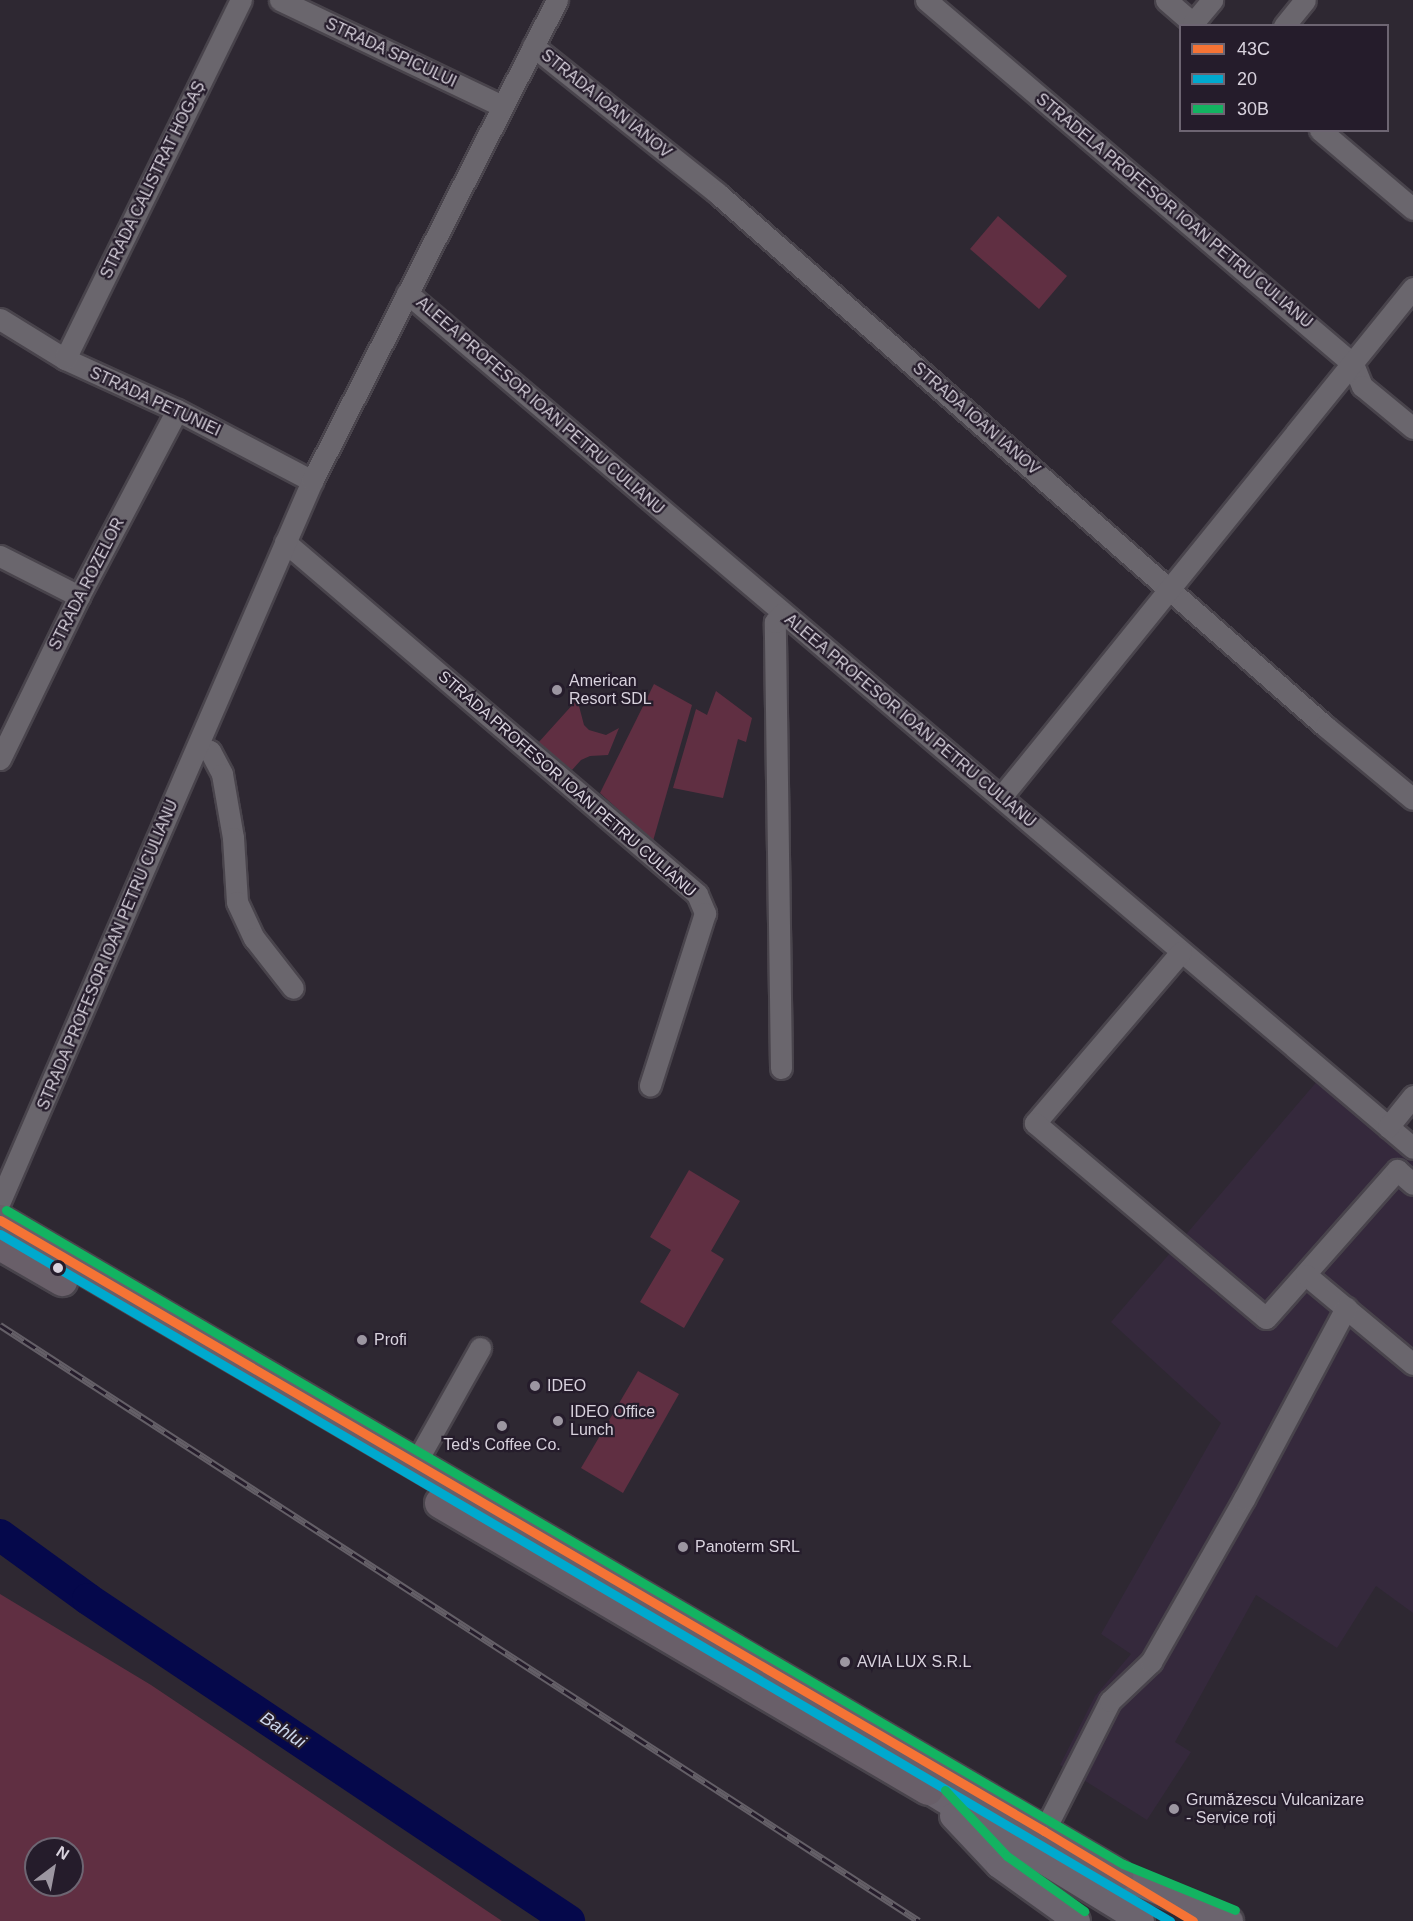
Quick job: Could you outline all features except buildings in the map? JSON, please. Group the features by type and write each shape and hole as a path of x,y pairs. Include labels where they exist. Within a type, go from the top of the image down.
{"highway":[{"path":"0,1220 1118,1875"},
{"path":"0,1245 928,1790"}],"main road":[{"path":"928,1790 999,1865 1077,1921"},
{"path":"928,1790 1141,1921"},
{"path":"1118,1875 1193,1921"},
{"path":"1118,1875 1230,1921"}],"street":[{"name":"STRADA CALISTRAT HOGAȘ","path":"65,359 241,0"},
{"name":"STRADA SPICULUI","path":"280,0 502,106"},
{"name":"STRADA PROFESOR IOAN PETRU CULIANU","path":"0,1201 312,481 557,0"},
{"name":"STRADELA PROFESOR IOAN PETRU CULIANU","path":"926,0 1353,364 1362,386 1413,428"},
{"path":"1166,0 1194,24 1212,0"},
{"path":"1286,24 1305,0"},
{"name":"STRADA IOAN IANOV","path":"533,46 717,193 1325,726 1413,799"},
{"path":"1322,132 1413,209"},
{"path":"1001,796 1413,288"},
{"name":"ALEEA PROFESOR IOAN PETRU CULIANU","path":"407,293 1413,1148"},
{"name":"STRADA PETUNIEI","path":"0,319 65,359 177,410 312,481"},
{"name":"STRADA ROZELOR","path":"0,759 79,596 177,410"},
{"name":"STRADA PROFESOR IOAN PETRU CULIANU","path":"285,542 697,894 705,913 650,1085"},
{"path":"0,556 79,596"},
{"path":"781,1068 775,622 782,614"},
{"path":"198,746 210,751 222,774 233,838 237,902 254,938 293,988"},
{"path":"1181,952 1035,1123 1266,1317 1306,1275 1397,1170 1413,1184"},
{"path":"1388,1127 1413,1096"},
{"path":"1306,1275 1413,1364"},
{"path":"1044,1831 1110,1701 1151,1662 1244,1498 1346,1308"},
{"path":"415,1464 480,1348"}],"shaded area":[{"path":"998,216 1067,276 1039,309 970,249"},
{"path":"654,684 692,705 653,841 600,793"},
{"path":"716,691 752,718 746,742 738,739 723,798 673,788 696,709 707,715"},
{"path":"575,702 579,706 584,725 589,730 606,735 619,728 608,755 590,756 581,760 572,770 538,743"},
{"path":"1319,1079 1413,1159 1413,1613 1376,1586 1337,1648 1256,1595 1175,1742 1191,1752 1147,1820 1060,1765 1095,1696 1131,1654 1101,1634 1221,1423 1111,1322"},
{"path":"689,1170 740,1201 711,1251 724,1259 684,1328 640,1302 671,1250 650,1237"},
{"path":"638,1371 679,1394 623,1493 581,1468"},
{"path":"0,1594 151,1685 502,1921 0,1921"}],"waterway":[{"name":"Bahlui","path":"0,1535 88,1599 569,1921"}],"railway":[{"path":"0,1325 919,1921"}],"transit line":[{"name":"30B","path":"6,1210 1123,1864 1235,1910"},
{"name":"43C","path":"0,1220 1044,1831 1193,1921"},
{"name":"20","path":"0,1234 1170,1921"},
{"name":"30B","path":"945,1790 1007,1856 1084,1911"}],"place":[{"name":"American Resort SDL","path":"557,690"},
{"name":"Profi","path":"362,1340"},
{"name":"IDEO","path":"535,1386"},
{"name":"IDEO Office Lunch","path":"558,1421"},
{"name":"Ted's Coffee Co.","path":"502,1426"},
{"name":"Panoterm SRL","path":"683,1547"},
{"name":"AVIA LUX S.R.L","path":"845,1662"},
{"name":"Grumăzescu Vulcanizare - Service roți","path":"1174,1809"}]}
